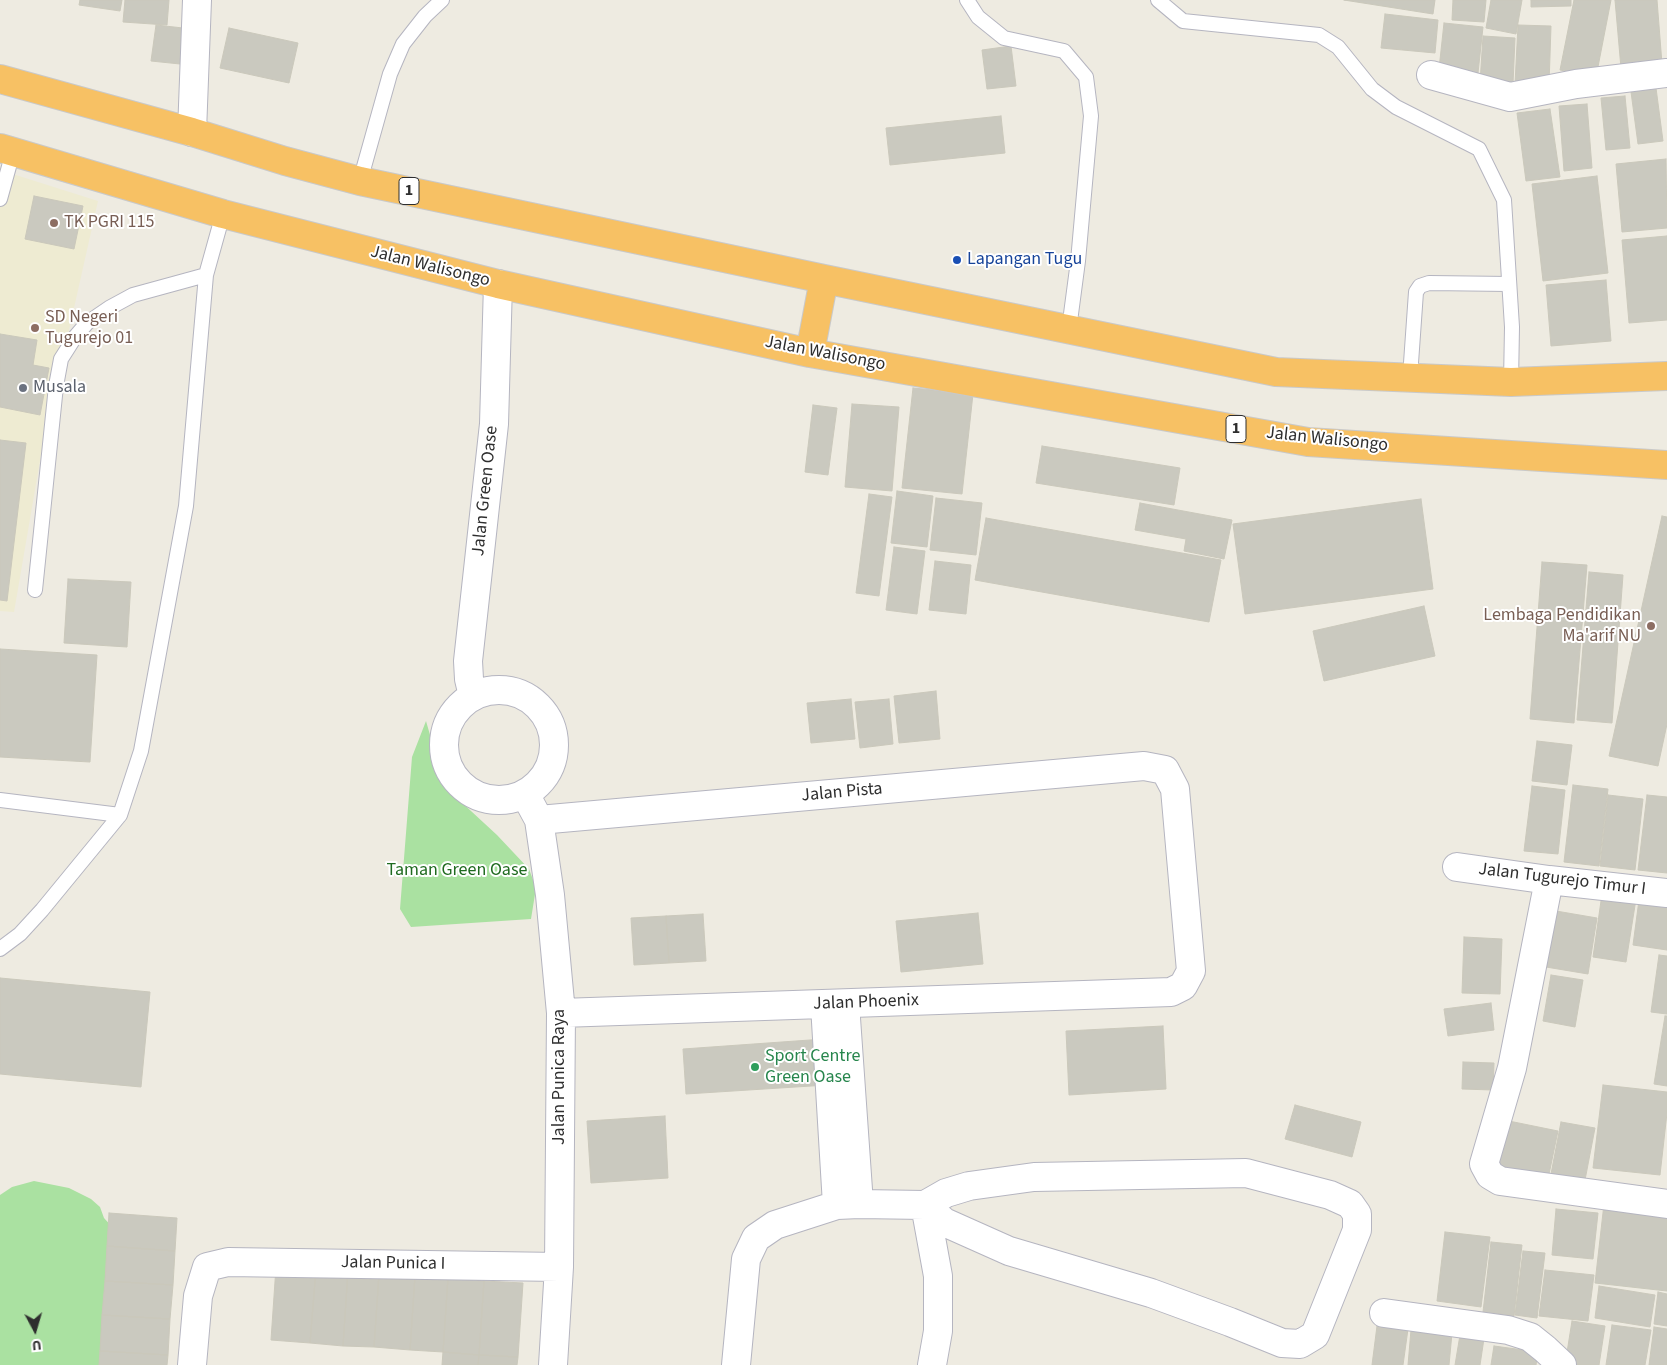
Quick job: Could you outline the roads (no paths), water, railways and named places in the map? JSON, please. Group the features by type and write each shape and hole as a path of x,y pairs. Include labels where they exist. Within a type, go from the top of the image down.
{"highway":[{"name":"1","path":"0,79 360,181 1276,372 1511,382 1667,376"},
{"name":"Jalan Walisongo","path":"7,150 223,214 498,284 810,353 1308,442 1667,465"},
{"path":"810,353 824,279"}],"street":[{"path":"192,132 197,0"},
{"path":"1431,75 1510,97 1576,84 1667,73"},
{"name":"Jalan Green Oase","path":"473,696 469,679 468,661 494,424 498,284"},
{"path":"494,690 516,692 535,702 549,719 555,740 553,762 542,780 525,794 504,800 483,798 464,788 450,771 444,750 446,729 456,709 473,696 494,690"},
{"name":"Jalan Pista","path":"539,820 1144,766 1165,770 1176,789 1191,971 1183,986 1171,992"},
{"name":"Jalan Punica Raya","path":"525,794 539,820 550,895 561,1013 559,1267 553,1365"},
{"name":"Jalan Tugurejo Timur I","path":"1458,867 1667,894"},
{"path":"1549,880 1512,1068 1484,1164 1490,1175 1500,1181 1667,1204"},
{"name":"Jalan Phoenix","path":"561,1013 1171,992"},
{"path":"835,1004 848,1204"},
{"path":"736,1365 746,1259 756,1238 774,1226 848,1204 925,1205 946,1193 969,1186 1034,1177 1246,1173 1330,1195 1350,1204 1357,1214 1357,1230 1315,1335 1300,1344 1282,1343 1151,1293 1009,1251 944,1222 925,1205"},
{"path":"925,1205 938,1276 938,1331 932,1365"},
{"name":"Jalan Punica I","path":"192,1365 198,1296 206,1267 228,1262 559,1267"},
{"path":"1384,1313 1508,1330 1530,1337 1546,1349 1562,1365"}],"lane":[{"path":"360,181 390,74 403,44 424,16 442,0"},
{"path":"967,0 978,17 1004,38 1064,51 1086,77 1091,116 1078,261 1069,329"},
{"path":"1158,0 1184,21 1318,35 1338,47 1372,89 1396,107 1479,149 1504,200 1512,327 1511,382"},
{"path":"0,199 7,150"},
{"path":"0,949 20,934 42,910 120,815 141,751 186,506 206,276 223,214"},
{"path":"35,590 54,395 61,360 87,323 108,308 133,295 206,276"},
{"path":"1410,377 1416,292 1420,286 1428,283 1509,284"},
{"path":"0,800 120,815"}],"place":[{"name":"TK PGRI 115","path":"54,223"},
{"name":"Lapangan Tugu","path":"957,260"},
{"name":"SD Negeri Tugurejo 01","path":"35,328"},
{"name":"Musala","path":"23,388"},
{"name":"Lembaga Pendidikan Ma'arif NU","path":"1651,626"},
{"name":"Sport Centre Green Oase","path":"755,1067"}],"park label":[{"name":"Taman Green Oase","path":"457,871"}]}
